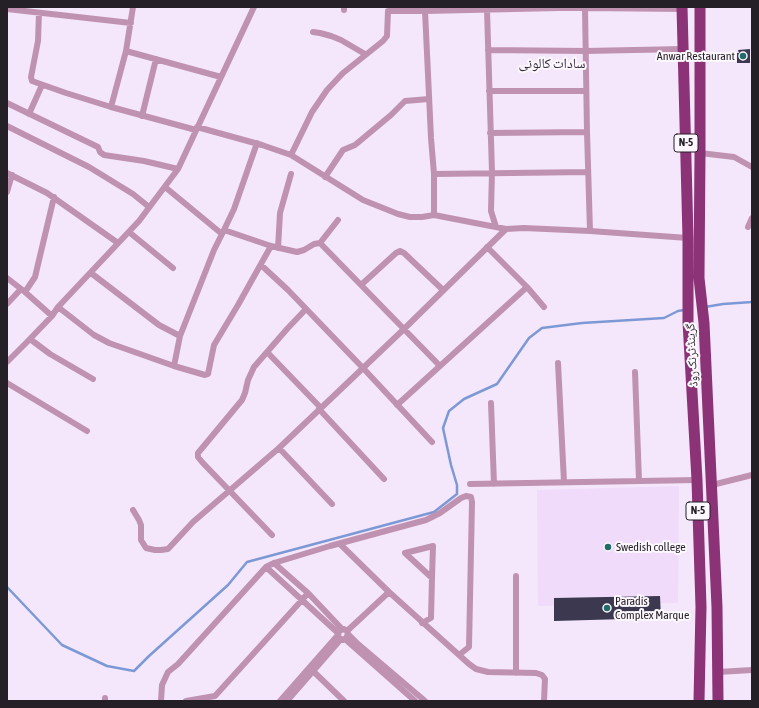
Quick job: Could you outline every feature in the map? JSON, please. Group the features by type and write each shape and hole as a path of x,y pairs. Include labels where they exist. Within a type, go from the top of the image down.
{"highway":[{"name":"گرینڈ ٹرنک روڈ","path":"700,7 699,278 704,323 712,485 717,607 718,701"},
{"name":"گرینڈ ٹرنک روڈ","path":"682,8 688,238 688,322 697,480 701,607 699,701"},
{"path":"701,607 717,607"}],"street":[{"path":"56,14 58,7"},
{"path":"111,107 126,50 133,7"},
{"path":"7,362 52,316 58,307 139,221 178,169 254,7"},
{"path":"291,155 312,112 327,90 342,73 383,41 387,36 388,9 425,12 559,7 682,8"},
{"path":"585,8 590,231"},
{"path":"7,9 131,23"},
{"path":"487,10 492,172 490,211 496,227"},
{"path":"425,12 434,174 434,215"},
{"path":"39,13 38,41 31,77 32,81 142,116 257,143 291,155 363,200 398,214 410,217 434,215 506,229 524,228 590,231 688,238"},
{"path":"313,32 341,40 365,54"},
{"path":"488,50 586,51 683,49"},
{"path":"126,50 221,77"},
{"path":"142,116 156,59"},
{"path":"29,114 42,85"},
{"path":"489,91 586,91"},
{"path":"325,177 343,150 355,145 391,115 405,101 429,99"},
{"path":"7,104 98,147 100,152 104,155 144,161 178,169"},
{"path":"7,126 89,167 133,194 149,207"},
{"path":"490,133 587,132"},
{"path":"174,366 180,336 214,250 234,209 257,143"},
{"path":"700,153 734,157 752,167"},
{"path":"434,174 492,172 588,172"},
{"path":"7,192 9,174 54,197 118,243"},
{"path":"278,248 280,213 291,174"},
{"path":"165,187 223,232 297,252 314,244 320,244 330,252 440,366"},
{"path":"7,304 35,277 54,197"},
{"path":"748,227 752,218"},
{"path":"320,244 338,220"},
{"path":"132,510 141,525 141,540 146,548 155,550 168,549 193,522 279,448 506,229"},
{"path":"129,232 173,268"},
{"path":"58,307 94,335 108,342 174,366 205,375 208,374 214,345 271,246"},
{"path":"487,247 527,287 544,307"},
{"path":"361,285 400,251 404,253 443,290"},
{"path":"261,265 288,290 432,442"},
{"path":"91,273 159,325 180,336"},
{"path":"7,278 52,316"},
{"path":"397,405 527,287"},
{"path":"272,535 198,457 198,453 242,400 254,367 287,329 306,310"},
{"path":"30,339 55,357 93,379"},
{"path":"267,352 384,479"},
{"path":"558,363 564,482"},
{"path":"635,372 639,481"},
{"path":"7,383 87,431"},
{"path":"491,403 494,484"},
{"path":"279,448 332,504"},
{"path":"712,485 752,475"},
{"path":"470,484 697,480"},
{"path":"161,701 162,684 168,672 178,664 266,567 274,563 426,520 440,514 461,498 466,496 471,497 472,502 469,647 459,655"},
{"path":"340,544 422,623 476,669 488,672 536,673 542,675 545,679 544,701"},
{"path":"422,623 431,618 433,546 405,553 432,578"},
{"path":"274,563 308,593 343,634 358,644 424,701"},
{"path":"266,567 302,600 343,634 415,701"},
{"path":"516,576 516,673"},
{"path":"280,701 343,634 389,592"},
{"path":"186,701 215,696 308,593"},
{"path":"286,701 343,634"},
{"path":"718,672 752,670"},
{"path":"313,671 342,700"}],"shaded area":[{"name":"Swedish college","path":"679,486 678,603 538,606 537,490"}],"building":[{"name":"Anwar Restaurant","path":"750,49 750,63 737,63 737,53 739,53 738,50"},
{"name":"Paradis Complex Marque","path":"660,596 661,618 554,621 554,598"}],"waterway":[{"path":"705,307 752,302"},
{"path":"7,587 62,645 107,666 134,671 228,585 247,562 434,512 457,494 457,485 443,428 449,411 464,399 497,384 529,338 542,328 582,323 664,318 678,311 684,310"}],"place":[{"name":"Anwar Restaurant","path":"743,56"},
{"name":"Swedish college","path":"608,547"},
{"name":"Paradis Complex Marque","path":"607,608"}],"district":[{"name":"سادات کالونی","path":"552,64"}]}
